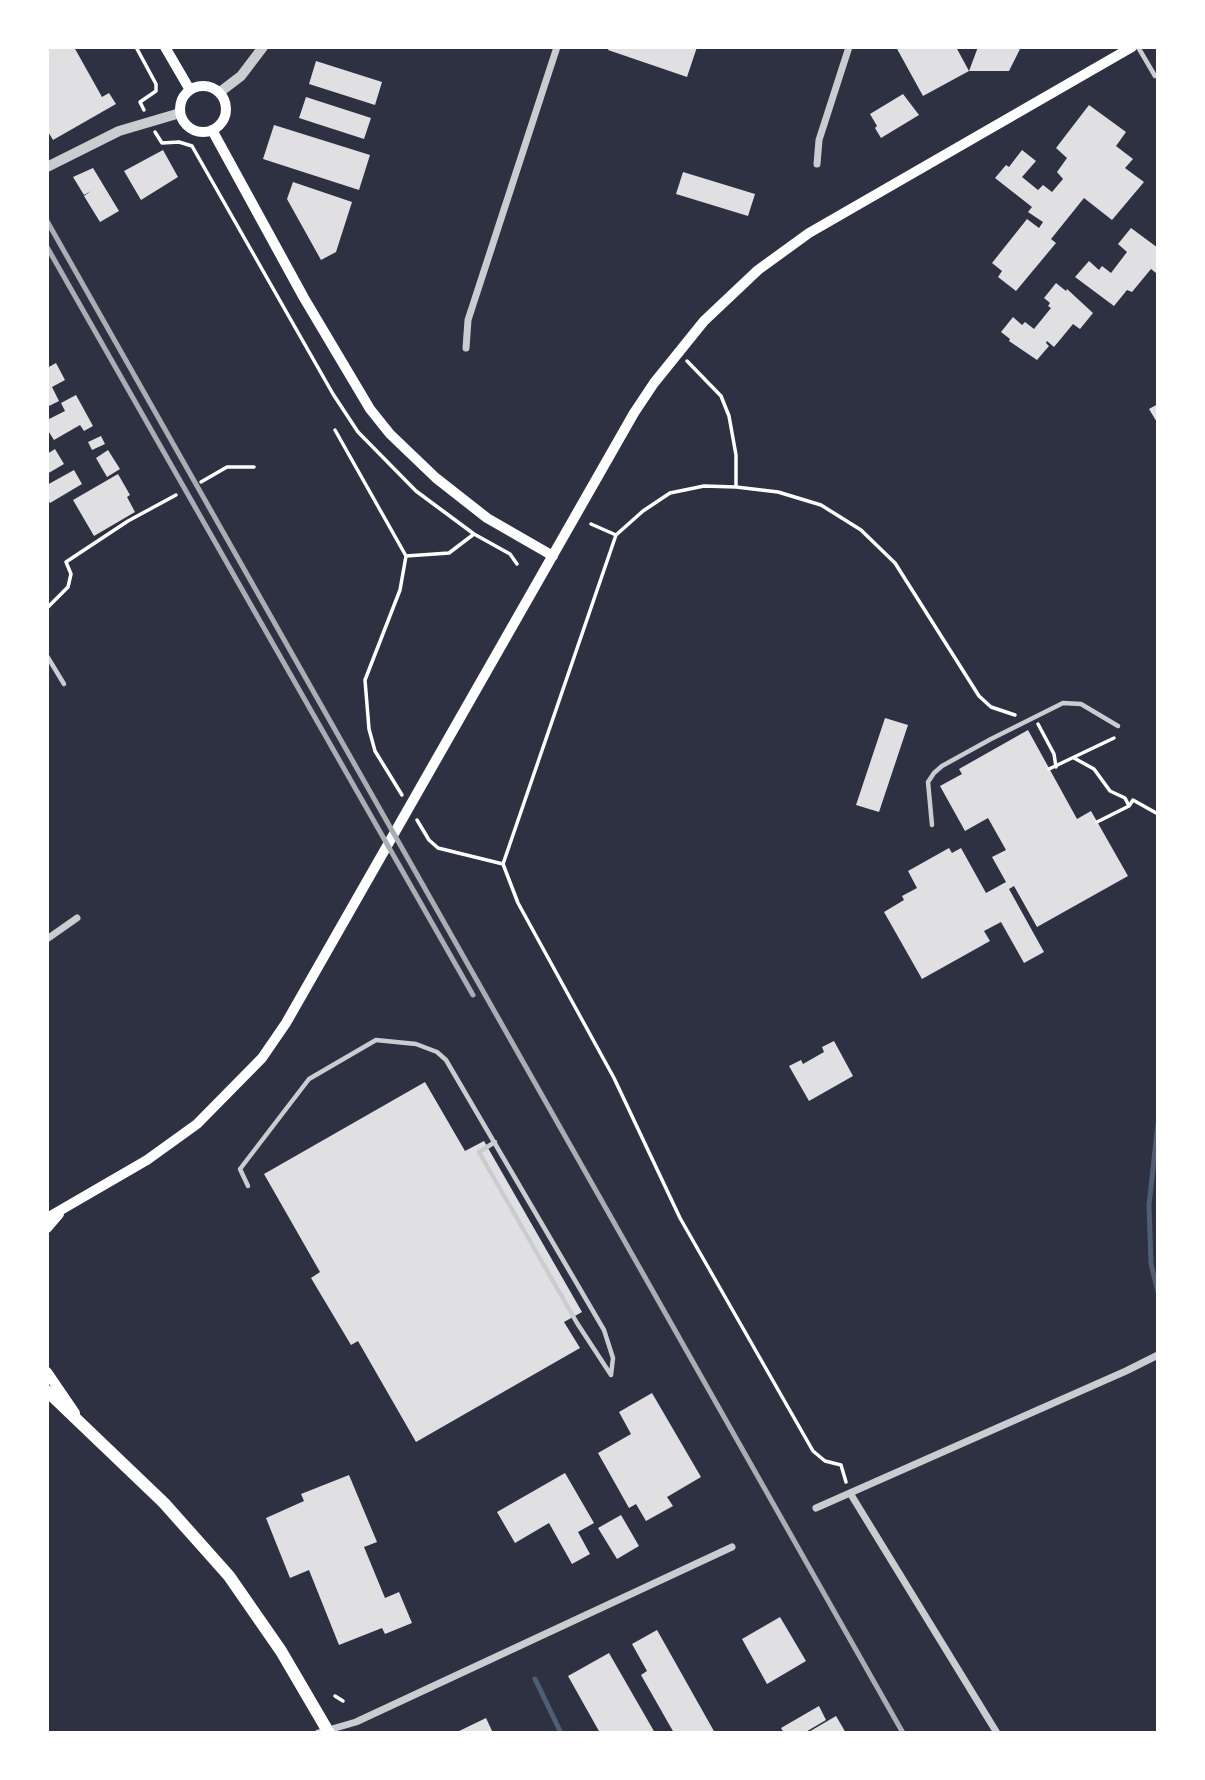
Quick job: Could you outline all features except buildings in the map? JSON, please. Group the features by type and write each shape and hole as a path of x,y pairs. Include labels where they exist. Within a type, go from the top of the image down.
{"main road":[{"path":"165,47 190,90"},
{"path":"47,1219 147,1160 197,1124 262,1058 286,1023 634,413 677,352 729,295 809,233 1132,47"},
{"path":"207,86 220,92 226,101 225,117 217,128 199,132 188,128 180,113 181,100 190,90 207,86"},
{"path":"212,130 304,298 370,409 390,434 436,478 487,518 553,556"},
{"path":"47,1228 63,1209"},
{"path":"47,1372 82,1424"},
{"path":"47,1391 164,1503 229,1576 275,1641 325,1732"}],"street":[{"path":"220,92 241,76 263,47"},
{"path":"466,348 468,320 557,47"},
{"path":"817,164 819,140 849,47"},
{"path":"47,167 119,131 180,113"},
{"path":"47,939 77,918"},
{"path":"816,1508 1158,1355"},
{"path":"850,1493 997,1733"},
{"path":"325,1732 356,1722 732,1546"}],"lane":[{"path":"1138,47 1155,76"},
{"path":"47,656 64,684"},
{"path":"932,825 928,782 942,766 1063,703 1081,704 1118,726"},
{"path":"248,1186 240,1169 309,1079 376,1040 416,1044 437,1052 446,1060 495,1142 604,1330 614,1358 611,1375 577,1323 479,1152 495,1142"}],"path":[{"path":"136,47 156,84 156,91 139,102"},
{"path":"162,143 179,142 192,146 358,432 416,491 474,534 510,554 517,564"},
{"path":"677,352 721,396 729,416 736,455 737,486"},
{"path":"335,430 406,556 400,590 365,680 369,729 375,751 402,796"},
{"path":"201,482 227,467 254,467"},
{"path":"850,1493 841,1465 825,1461 813,1451 680,1218 614,1077 518,903 503,864 616,535 643,511 670,493 704,486 737,486 778,492 821,505 861,530 895,563 979,696 991,707 1003,709 1026,722"},
{"path":"47,608 68,587 71,574 66,562 128,521 176,495"},
{"path":"591,524 616,535"},
{"path":"406,556 449,553 474,534"},
{"path":"1035,718 1054,754 1056,767"},
{"path":"1049,769 1114,738"},
{"path":"1074,758 1094,769 1110,791 1125,798 1129,806"},
{"path":"1097,822 1129,806 1133,800 1158,814"},
{"path":"415,818 429,840 438,848 503,864"},
{"path":"335,1696 343,1701"}],"waterway":[{"path":"1158,1123 1149,1205 1151,1264 1158,1292"},
{"path":"535,1679 561,1733"}],"railway":[{"path":"47,221 903,1733"},
{"path":"47,247 473,995"}]}
